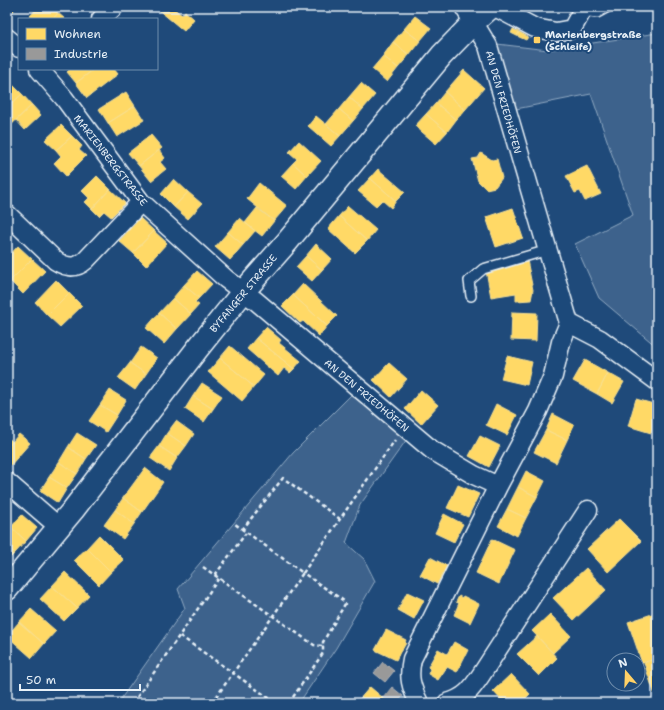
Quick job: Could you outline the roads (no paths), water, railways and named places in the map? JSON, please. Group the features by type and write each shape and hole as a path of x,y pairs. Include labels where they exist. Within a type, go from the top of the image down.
{"street":[{"path":"102,18 114,7"},
{"name":"BYFANGER STRASSE","path":"7,589 59,527 243,292 287,242 442,55 469,14 491,7"},
{"path":"495,7 535,28 556,32 572,29 581,9"},
{"name":"AN DEN FRIEDHÖFEN","path":"469,14 488,46 568,323"},
{"path":"7,38 18,47"},
{"name":"MARIENBERGSTRASSE","path":"43,70 142,202 226,279 243,292"},
{"path":"7,214 56,261 62,265 74,267 81,265 142,202"},
{"name":"AN DEN FRIEDHÖFEN","path":"243,292 256,301 432,450 451,463 498,486"},
{"path":"419,703 411,682 409,671 412,660 498,486 538,411 553,376 561,342 568,323 600,339 657,381"},
{"path":"7,482 59,527"},
{"path":"447,703 457,700 470,692 588,510"}],"lane":[{"path":"581,9 597,13 608,7"},
{"path":"471,296 469,281 483,269 548,250"}],"place":[{"name":"Marienbergstraße (Schleife)","path":"537,40"}]}
